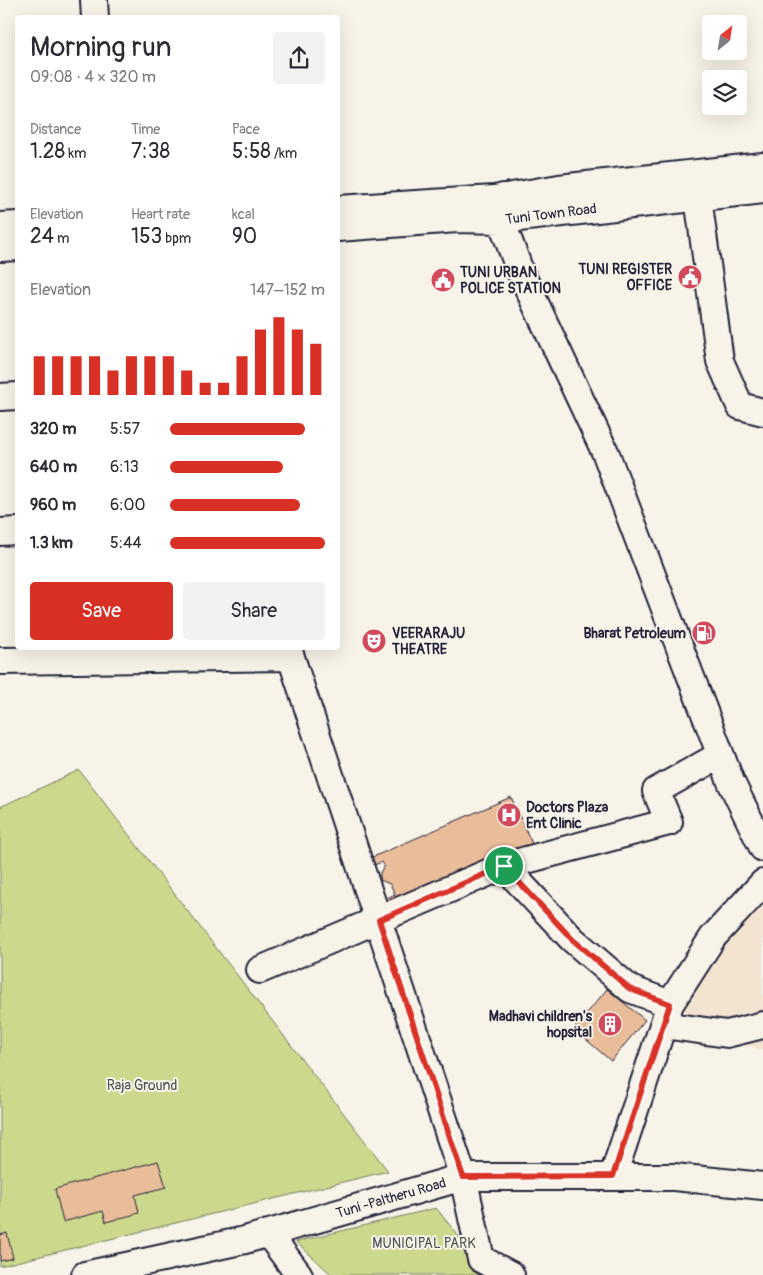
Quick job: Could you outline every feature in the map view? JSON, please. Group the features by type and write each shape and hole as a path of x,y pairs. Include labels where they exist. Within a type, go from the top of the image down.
{"street":[{"path":"94,0 95,15"},
{"name":"Tuni Town Road","path":"340,228 457,219 559,188 763,166"},
{"name":"Tuni Town Road","path":"340,209 698,197 763,190"},
{"path":"698,197 720,361 740,406 763,412"},
{"path":"500,205 520,271 606,454 731,782 763,848"},
{"path":"0,226 15,225"},
{"path":"0,248 15,247"},
{"path":"0,397 15,396"},
{"path":"0,532 15,532"},
{"path":"0,661 290,652 463,1177 481,1259 511,1275"},
{"path":"260,970 504,866 669,822 656,791 720,754"},
{"path":"504,866 572,939 630,989 666,1014 727,1034 763,1025"},
{"path":"613,1176 666,1014 712,937 763,883"},
{"name":"Tuni -Paltheru Road","path":"85,1275 268,1233 463,1177 674,1177 763,1186"},
{"path":"268,1233 299,1275"}],"shaded area":[{"path":"763,907 763,1050 719,1036 714,1047 669,1032 679,1009 721,945"}],"green space":[{"name":"Raja Ground","path":"79,770 388,1171 0,1266 0,807"},
{"name":"MUNICIPAL PARK","path":"436,1208 481,1264 498,1275 332,1275 296,1242"}],"building":[{"path":"511,797 533,846 389,906 385,899 395,894 390,884 380,880 380,873 384,865 382,862 371,866 368,859"},
{"name":"Madhavi children's hopsital","path":"607,989 645,1020 611,1061 574,1029"},
{"path":"158,1161 166,1187 135,1195 139,1213 106,1222 103,1211 63,1222 55,1189"},
{"path":"7,1233 13,1258 0,1261 0,1235"}],"place":[{"name":"TUNI REGISTER OFFICE","path":"690,277"},
{"name":"TUNI URBAN POLICE STATION","path":"443,280"},
{"name":"Bharat Petroleum","path":"704,633"},
{"name":"VEERARAJU THEATRE","path":"374,641"},
{"name":"Doctors Plaza Ent Clinic","path":"509,815"},
{"name":"Madhavi children's hopsital","path":"610,1024"}],"route":[{"path":"504,866 572,939 630,989 670,1004 613,1176 463,1177 379,920 504,866"}]}
